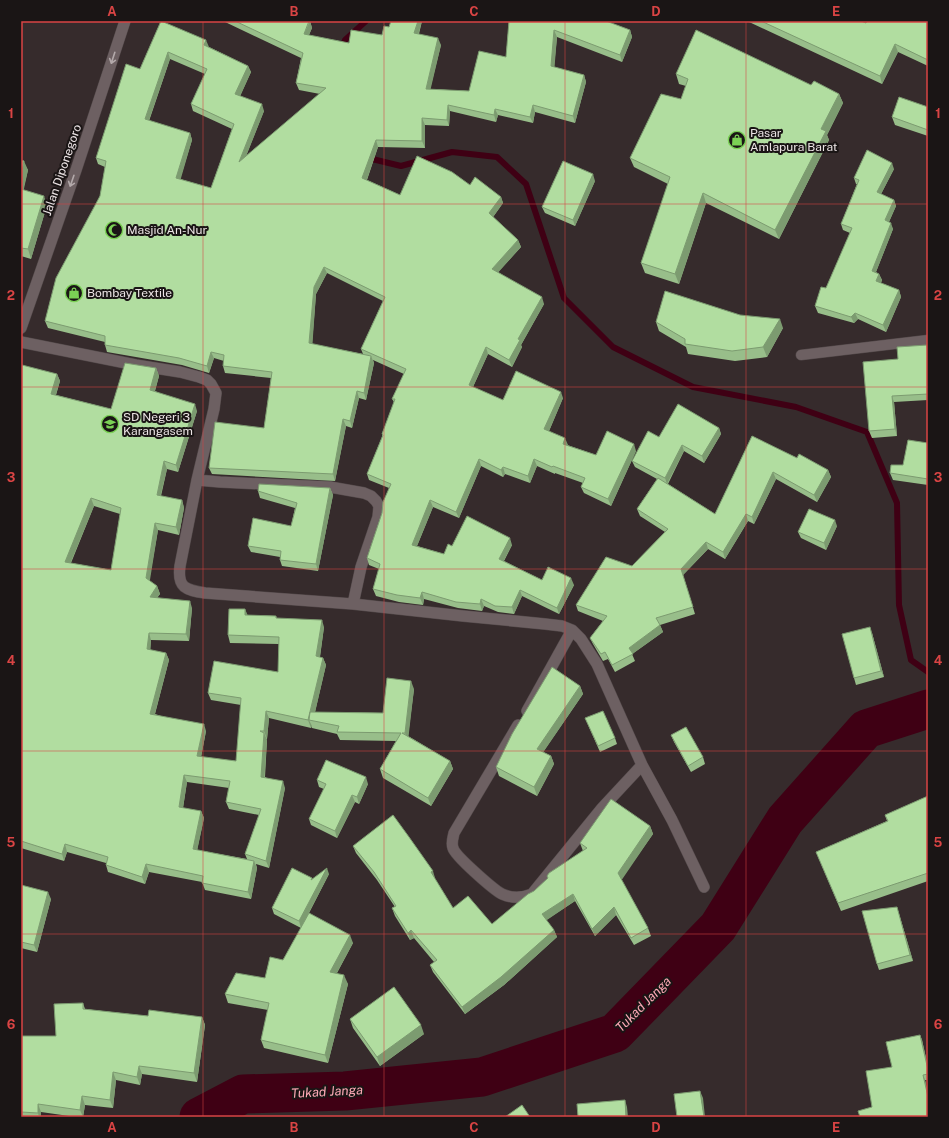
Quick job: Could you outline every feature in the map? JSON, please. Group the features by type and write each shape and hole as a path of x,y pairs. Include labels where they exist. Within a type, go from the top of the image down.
{"street":[{"name":"Jalan Diponegoro","path":"21,328 76,170 125,21"},
{"path":"21,342 136,365 180,372 207,380 211,384 216,394 214,409 197,480 178,577 181,583 192,591 353,604 546,624 562,626 572,630 581,639 598,664 642,765 672,820 704,887"},
{"path":"197,480 330,487 371,496 379,506 378,517 361,567 353,604"},
{"path":"572,630 454,833 452,847 455,853 501,894 522,898 532,894 602,808 642,765"}],"lane":[{"path":"801,355 928,340"}],"building":[{"path":"161,21 206,40 204,45 248,66 235,94 262,104 239,162 326,88 296,83 303,53 235,21 309,21 304,34 349,43 351,30 382,35 384,26 389,27 391,21 418,21 414,33 438,38 426,89 469,91 479,51 506,57 509,21 606,21 630,30 620,55 554,30 551,66 584,75 573,116 533,105 530,117 495,109 494,115 448,105 447,120 422,118 422,141 376,140 362,178 400,195 417,156 452,172 470,185 475,177 501,197 489,213 518,240 492,269 542,297 518,339 520,340 509,360 486,347 469,385 503,400 516,371 561,392 544,429 565,438 563,444 596,455 607,431 634,444 608,499 581,487 585,478 553,466 552,467 534,459 528,476 503,467 501,470 479,459 456,512 430,500 412,545 444,554 448,544 452,546 467,516 510,538 499,559 542,580 548,567 571,578 557,608 520,590 512,607 495,606 481,599 480,604 456,602 422,592 420,598 397,595 373,589 380,564 367,558 382,513 383,502 391,484 367,474 383,435 382,434 395,399 392,399 406,369 361,349 385,297 324,267 314,287 309,343 371,356 364,393 357,391 350,421 343,419 333,474 209,468 215,422 264,428 272,372 223,366 224,355 211,352 207,366 179,358 105,345 105,336 45,321 56,278 100,196 106,161 96,158 126,64 140,69","holes":["168,52 207,69 191,104 234,124 211,188 176,178 190,133 145,119"]},
{"path":"761,21 861,21 866,23 867,21 928,21 928,60 895,44 880,76"},
{"name":"Pasar Amlapura Barat","path":"696,30 811,85 814,81 839,94 821,129 826,131 775,230 703,193 675,274 641,263 670,177 630,158 661,94 681,99 688,79 676,74"},
{"path":"899,97 928,107 928,130 892,117"},
{"path":"867,150 892,163 877,192 894,200 885,220 891,223 872,271 879,274 876,281 899,290 883,325 855,313 851,317 815,306 821,287 826,288 852,228 841,224 859,180 854,178"},
{"path":"21,160 24,161 21,176"},
{"path":"563,161 593,174 573,220 542,207"},
{"path":"21,189 44,196 28,249 21,248"},
{"path":"665,291 740,315 780,319 763,347 732,351 685,344 685,339 656,322"},
{"path":"927,345 928,394 892,396 895,429 869,431 863,362 898,359 897,347"},
{"path":"125,363 156,368 150,390 195,404 176,465 164,461 157,495 182,500 176,527 155,523 146,578 157,586 150,597 190,601 186,634 149,633 147,649 166,653 150,714 204,724 197,756 236,761 241,698 208,693 214,661 278,672 279,637 228,635 229,609 245,609 245,615 322,620 316,656 323,658 308,720 266,711 264,731 260,731 264,733 261,777 283,781 266,861 245,854 261,809 226,802 230,781 184,775 179,807 201,811 193,849 254,861 248,892 202,883 203,876 146,864 142,877 106,865 108,857 65,844 62,854 21,841 22,365 57,374 51,394 111,409","holes":["91,498 121,508 111,570 65,562"]},
{"path":"678,404 719,428 702,456 682,445 665,478 632,461 648,431 659,437"},
{"path":"752,436 797,458 799,454 828,470 814,495 773,472 752,517 746,514 723,552 706,542 681,569 693,607 656,618 660,625 629,648 633,654 612,665 605,652 601,654 590,638 607,616 576,605 606,557 632,566 668,529 637,509 658,478 715,514"},
{"path":"908,440 928,443 928,479 890,473 891,465 903,465"},
{"path":"259,484 330,488 316,564 280,560 281,551 248,546 253,518 291,526 297,503 258,491"},
{"path":"809,509 835,520 824,543 798,532"},
{"path":"870,627 881,671 854,678 842,634"},
{"path":"552,667 580,686 537,749 551,756 534,787 496,767 512,734"},
{"path":"387,678 411,681 405,733 402,733 450,761 428,798 380,769 401,733 337,732 339,726 309,720 310,712 383,713"},
{"path":"603,711 615,738 598,746 585,718"},
{"path":"686,727 703,757 688,766 671,735"},
{"path":"326,760 366,777 357,797 352,795 335,831 309,819 326,784 317,780"},
{"path":"928,796 928,873 838,903 816,852 888,821 885,815"},
{"path":"611,799 650,826 618,873 648,928 631,938 614,907 592,929 573,894 542,914 554,930 501,977 462,1007 430,965 437,960 411,930 408,933 392,908 396,906 374,872 353,846 393,815 433,871 431,872 453,908 468,896 492,924 528,894 534,891 548,878 547,876 549,873 587,848 580,843"},
{"path":"292,868 312,878 311,880 327,868 299,921 272,908"},
{"path":"21,885 48,892 34,945 21,942"},
{"path":"897,907 910,955 877,964 862,911"},
{"path":"309,913 350,935 330,972 344,975 325,1055 261,1040 269,1003 225,994 236,973 265,978 270,957 283,960"},
{"path":"394,987 421,1025 377,1057 350,1019"},
{"path":"83,1003 83,1009 148,1016 149,1010 202,1017 194,1073 139,1066 137,1077 113,1072 110,1100 82,1096 80,1110 38,1104 38,1113 21,1112 21,1036 56,1036 54,1004"},
{"path":"920,1035 928,1070 928,1074 923,1075 928,1097 928,1117 860,1117 858,1111 872,1107 866,1071 892,1067 886,1042"},
{"path":"700,1091 704,1117 677,1117 674,1094"},
{"path":"625,1100 626,1117 578,1117 577,1104"},
{"path":"522,1105 530,1117 505,1117"}],"waterway":[{"path":"343,50 345,40 366,21"},
{"path":"368,158 401,166 452,152 497,157 526,184 564,298 613,347 693,387 796,407 867,432 897,503 899,605 911,660 928,672"},
{"name":"Tukad Janga","path":"199,1117 243,1094 345,1091 482,1077 615,1033 718,927 785,820 866,729 928,709"}],"place":[{"name":"Pasar Amlapura Barat","path":"737,140"},
{"name":"Masjid An-Nur","path":"114,230"},
{"name":"Bombay Textile","path":"74,293"},
{"name":"SD Negeri 3 Karangasem","path":"110,424"}]}
